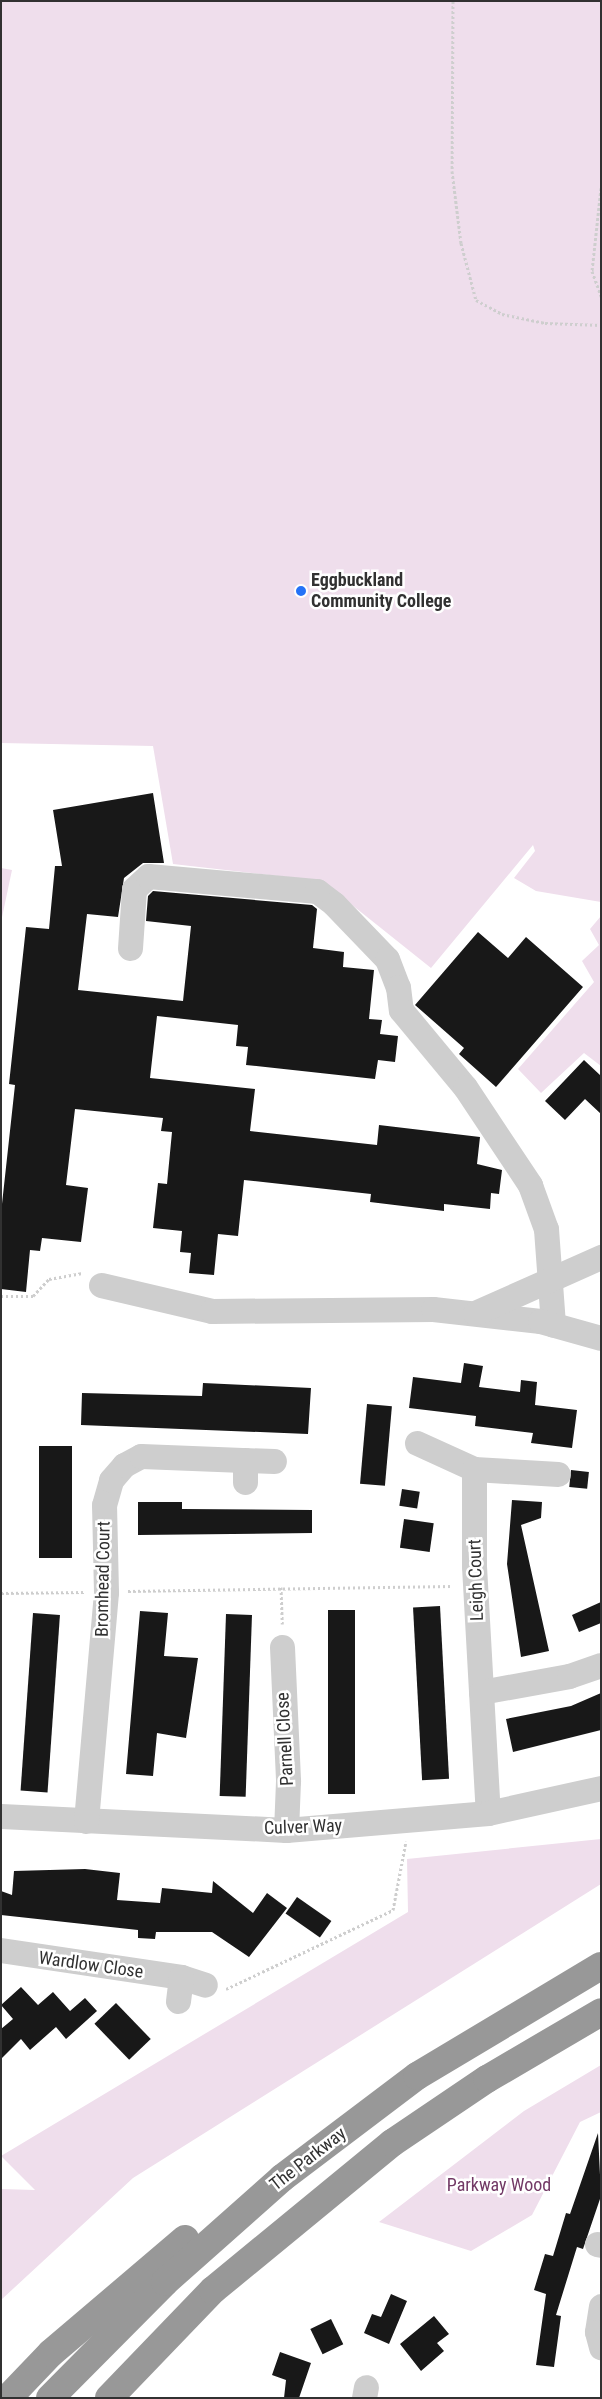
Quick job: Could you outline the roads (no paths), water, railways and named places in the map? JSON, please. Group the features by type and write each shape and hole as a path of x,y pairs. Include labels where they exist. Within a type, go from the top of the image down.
{"highway":[{"name":"The Parkway","path":"50,2398 165,2282 282,2178 417,2076 601,1966"},
{"path":"109,2398 131,2371 221,2284 392,2144 487,2079 601,2012"},
{"path":"8,2398 50,2353 316,2134 417,2076"},
{"path":"116,2398 131,2371"}],"street":[{"path":"130,948 134,889 148,876 317,891 334,904 387,959 398,987 401,1010 465,1087 530,1185 546,1229 553,1278 553,1325"},
{"path":"474,1313 601,1258"},
{"path":"101,1284 212,1311 424,1309 474,1313 553,1325 601,1338"},
{"path":"418,1443 474,1469 558,1474"},
{"name":"Bromhead Court","path":"86,1821 106,1592 104,1505 111,1480 124,1465 141,1456 245,1471 274,1461"},
{"name":"Leigh Court","path":"474,1469 475,1585 488,1813"},
{"name":"Parnell Close","path":"282,1647 288,1781 286,1830"},
{"path":"482,1692 569,1676 601,1665"},
{"name":"Culver Way","path":"1,1816 286,1830 488,1813 601,1788"},
{"name":"Wardlow Close","path":"1,1950 181,1977 205,1985"},
{"path":"178,2001 181,1977"},
{"path":"601,2306 597,2332 601,2347"}],"place":[{"name":"Eggbuckland Community College","path":"301,591"}],"park label":[{"name":"Parkway Wood","path":"499,2185"}]}
